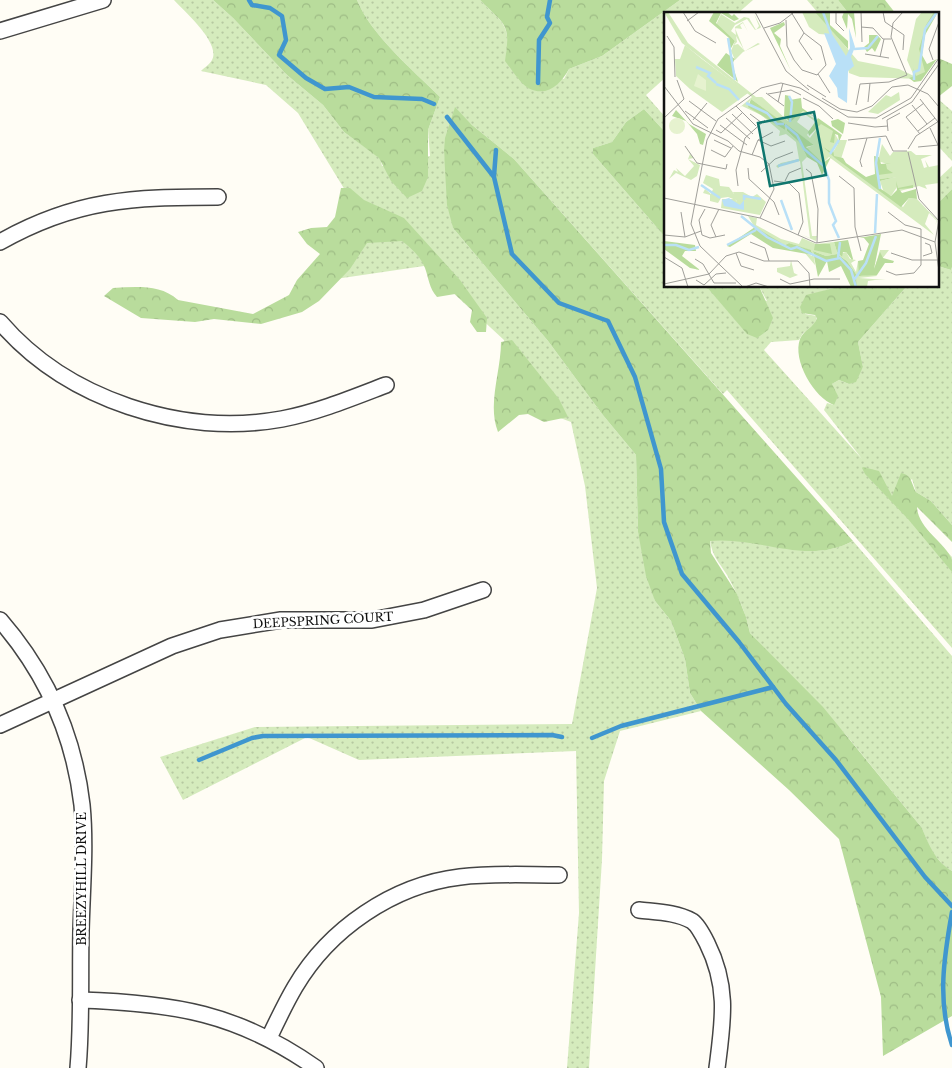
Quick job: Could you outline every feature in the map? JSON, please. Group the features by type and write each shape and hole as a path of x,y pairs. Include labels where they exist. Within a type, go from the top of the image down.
{"street":[{"path":"0,31 72,5 103,0"},
{"path":"0,242 50,218 93,205 151,197 218,198"},
{"path":"0,322 29,350 80,385 142,411 176,419 213,423 247,423 281,419 315,411 386,384"},
{"name":"DEEPSPRING COURT","path":"0,725 172,646 220,630 281,620 364,620 406,615 483,590"},
{"name":"BREEZYHILL DRIVE","path":"0,620 36,667 53,700 72,751 82,807 78,1068"},
{"path":"269,1038 295,986 314,960 364,913 405,892 458,877 487,874 559,875"},
{"path":"639,910 672,914 693,922 708,945 722,981 724,1004 717,1068"},
{"path":"80,1000 137,1002 180,1008 226,1020 269,1038 316,1068"}],"green space":[{"path":"174,0 213,0 233,18 287,75 323,105 344,132 380,158 382,166 430,156 428,130 440,97 382,39 363,13 357,0 480,0 499,19 506,30 506,57 564,79 569,69 602,56 680,0 753,0 739,12 664,12 664,79 646,95 664,116 664,131 644,109 626,122 612,142 593,148 593,154 664,236 664,288 716,288 767,301 760,288 835,288 806,296 805,314 817,316 815,324 803,333 799,340 771,342 764,350 862,459 824,410 827,403 834,405 832,384 839,380 849,384 856,379 863,367 858,342 905,288 940,288 940,267 951,270 952,267 952,525 931,501 916,492 912,479 894,494 952,557 952,648 727,390 723,394 514,159 472,125 455,108 444,151 453,228 548,341 602,414 636,455 638,532 655,601 671,621 685,659 690,693 701,711 620,731 604,781 602,859 589,1068 567,1068 579,913 576,751 359,760 307,737 183,800 160,757 255,727 572,724 597,588 585,486 571,422 512,400 504,340 424,266 315,282 351,200 298,113 266,85 201,71 212,60 213,53 207,37"},
{"path":"213,0 357,0 363,13 382,39 440,97 428,130 428,177 422,191 407,198 391,181 379,158 344,132 323,105 287,75 233,18"},
{"path":"480,0 680,0 602,56 569,69 562,80 553,88 535,91 525,86 505,61 507,39 504,26"},
{"path":"807,0 838,0 847,12 817,12"},
{"path":"838,0 885,0 894,12 847,12"},
{"path":"940,59 952,64 952,86 940,95"},
{"path":"940,101 952,111 952,161 940,148"},
{"path":"455,107 472,125 514,159 853,541 836,548 800,551 746,542 710,541 711,553 737,594 750,633 823,707 922,828 937,857 952,871 952,1016 883,1056 881,997 839,839 789,790 701,711 690,693 685,659 671,621 655,601 646,576 638,532 636,455 602,414 548,341 453,228 447,205 444,151 445,138"},
{"path":"644,109 664,131 664,236 593,154 593,148 612,142 626,122"},
{"path":"952,166 952,189 940,201 940,177"},
{"path":"341,188 350,188 364,200 404,218 460,280 487,318 486,332 477,332 470,322 472,310 455,294 437,297 434,294 421,260 402,241 367,243 350,269 319,301 302,312 261,324 214,319 195,322 141,318 104,296 113,288 156,289 178,300 253,314 289,295 297,280 320,254 307,244 298,232 311,228 327,227 335,217"},
{"path":"952,189 951,270 940,267 940,201"},
{"path":"708,288 760,288 773,318 768,330 757,338 747,334"},
{"path":"834,288 905,288 858,342 863,367 856,382 849,384 839,380 832,384 838,396 834,405 826,401 812,387 806,377 799,357 800,339 817,318 815,315 802,313 800,307 806,295"},
{"path":"512,340 559,399 568,417 544,422 528,414 519,415 498,432 495,421 494,399 501,342"},
{"path":"863,467 879,471 892,496 901,473 905,474 911,480 916,492 931,501 952,525 952,542 917,507 922,522 949,554 952,560 952,572 908,519 865,474"},
{"path":"710,540 738,540 810,551 839,547 853,541 952,656 952,871 945,867 931,851 922,828 847,736 750,633 741,603 727,575 714,555"}],"waterway":[{"path":"249,0 252,5 270,8 282,16 286,40 279,55 306,78 325,89 349,87 374,97 422,99 434,104"},
{"path":"538,83 539,40 550,23 547,17 550,0"},
{"path":"447,117 494,177 512,254 559,303 608,321 635,377 661,469 664,522 682,574 739,642 786,704 836,760 925,877 952,906"},
{"path":"494,176 496,150"},
{"path":"592,738 621,726 773,687"},
{"path":"199,760 252,738 263,736 552,735 562,737"},
{"path":"952,912 943,979 947,1028 952,1045"}]}
